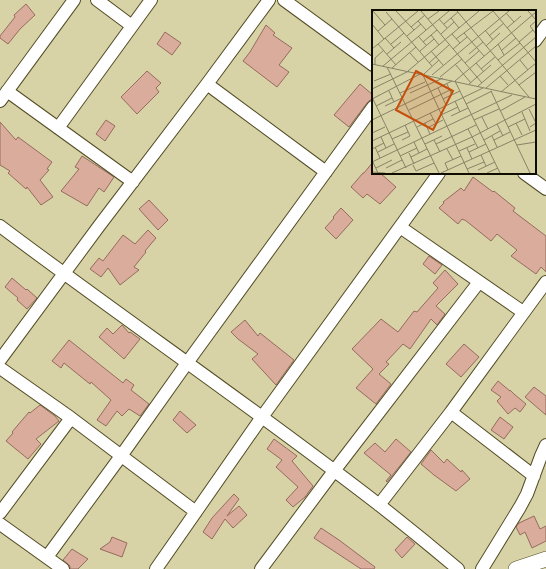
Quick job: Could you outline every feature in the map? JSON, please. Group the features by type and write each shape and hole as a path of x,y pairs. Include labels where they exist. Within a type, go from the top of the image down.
{"street":[{"path":"74,0 4,96 58,128 133,182"},
{"path":"97,0 132,26"},
{"path":"58,128 151,0"},
{"path":"0,360 269,0"},
{"path":"284,0 372,63"},
{"path":"536,40 546,26"},
{"path":"207,84 326,172"},
{"path":"47,557 372,108"},
{"path":"156,569 262,417 439,174"},
{"path":"526,174 544,183"},
{"path":"0,226 262,417 379,505 458,569"},
{"path":"400,227 523,312"},
{"path":"261,569 479,282"},
{"path":"379,505 451,412 546,282"},
{"path":"0,368 71,418 196,512"},
{"path":"451,412 534,476"},
{"path":"0,512 71,418"},
{"path":"482,569 527,494 546,445"},
{"path":"0,524 63,569"},
{"path":"516,569 546,559"}],"building":[{"path":"26,4 35,15 20,29 8,44 0,38 0,36 15,17 14,15"},
{"path":"266,25 275,33 273,35 292,48 279,65 289,72 277,87 243,61"},
{"path":"165,32 181,43 172,55 157,44"},
{"path":"147,71 161,83 156,88 159,92 137,114 121,97"},
{"path":"360,84 372,94 372,100 367,103 349,127 334,115"},
{"path":"106,120 115,126 105,141 96,134"},
{"path":"0,122 16,140 18,137 52,162 47,169 49,170 40,180 53,197 41,205 27,187 26,189 8,173 10,171 0,165"},
{"path":"82,156 114,177 104,192 99,188 87,206 61,191 79,169 75,167"},
{"path":"372,163 372,174 381,174 396,187 380,204 367,194 363,198 351,187"},
{"path":"473,177 493,192 494,191 515,208 513,211 546,236 546,272 541,267 536,274 511,256 517,250 497,234 491,241 465,220 462,219 458,224 439,208 444,203 443,202 461,188 464,191"},
{"path":"149,200 168,220 158,230 139,209"},
{"path":"341,208 353,220 336,239 325,228"},
{"path":"148,230 156,238 134,267 139,270 120,285 108,268 101,277 90,269 99,258 103,261 123,235 135,244"},
{"path":"429,256 442,265 435,274 423,264"},
{"path":"445,270 458,284 436,306 445,314 437,325 431,319 410,349 403,344 386,362 389,364 379,374 391,384 376,404 356,388 373,369 352,349 381,319 398,332 414,311 417,312 438,288 433,283"},
{"path":"12,278 37,298 27,309 17,300 18,298 5,287"},
{"path":"245,320 258,336 260,333 294,360 276,385 252,359 258,354 231,332"},
{"path":"122,325 129,333 130,332 140,339 124,359 99,337 107,328 113,334"},
{"path":"69,340 123,383 126,379 134,385 131,390 149,404 140,416 129,409 122,416 117,411 106,426 97,420 111,400 91,382 90,384 64,363 61,368 52,361"},
{"path":"464,344 479,357 461,377 446,364"},
{"path":"498,381 526,404 520,412 515,408 508,414 497,401 501,397 491,390"},
{"path":"534,387 546,396 546,415 525,397"},
{"path":"40,405 55,416 59,421 36,439 41,444 28,459 6,441 29,412 30,413"},
{"path":"180,411 196,425 187,433 173,420"},
{"path":"500,417 513,427 504,439 491,430"},
{"path":"274,439 297,456 292,461 313,486 305,497 293,507 286,500 298,487 276,467 282,460 267,449"},
{"path":"396,439 411,452 387,482 386,481 391,475 364,453 375,443 385,452"},
{"path":"431,450 444,463 447,459 461,472 462,470 470,479 456,491 434,475 421,464"},
{"path":"234,494 239,499 227,516 239,506 247,515 233,528 225,519 212,539 203,532 212,518"},
{"path":"534,516 540,529 546,526 546,541 532,548 525,532 520,535 516,527 519,523"},
{"path":"321,528 375,567 374,569 361,569 314,538"},
{"path":"112,537 127,543 122,557 100,549 110,542"},
{"path":"407,537 415,544 402,558 395,550"},
{"path":"72,549 88,559 78,569 70,569 70,566 63,560"}]}
